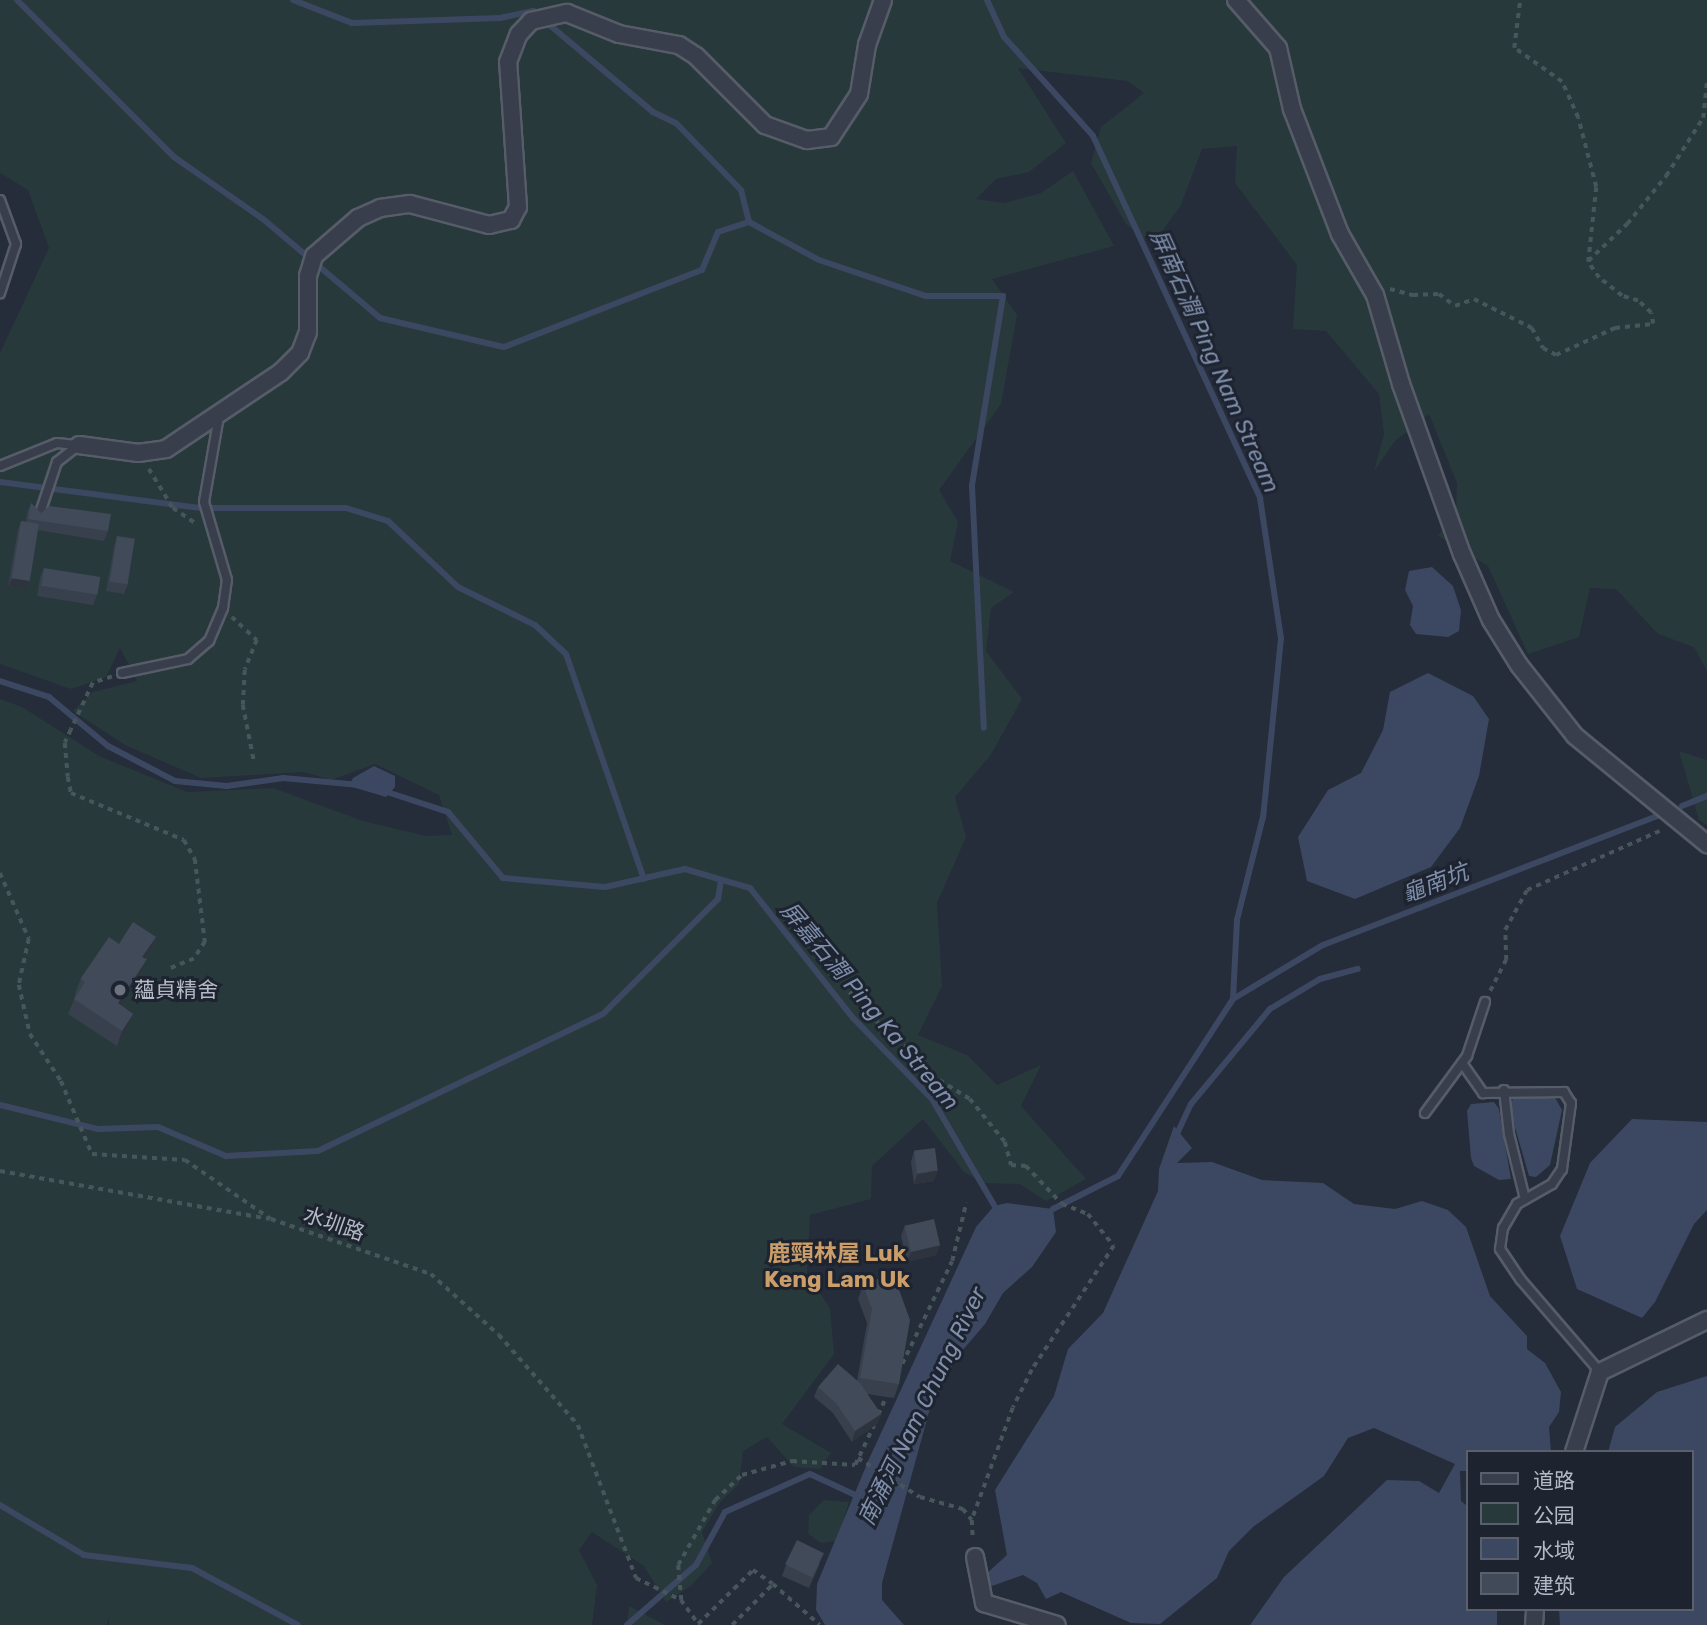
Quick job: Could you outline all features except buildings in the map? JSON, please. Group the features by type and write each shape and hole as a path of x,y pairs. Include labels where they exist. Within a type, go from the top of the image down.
{"street":[{"path":"79,445 138,453 172,446 282,372 300,353 311,323 310,266 320,248 348,224 369,212 402,205 489,225 506,223 514,216 518,207 508,62 515,40 531,22 554,12 567,13 620,34 679,45 702,62 757,119 782,135 807,140 831,137 859,94 867,45 883,0"},
{"path":"1236,0 1278,48 1292,109 1340,234 1375,295 1454,531 1491,620 1519,665 1575,736 1684,821 1707,844"},
{"path":"1575,1450 1600,1372 1707,1320"},
{"path":"975,1556 984,1603 1057,1625"}],"lane":[{"path":"0,200 16,244 0,293"},
{"path":"122,673 188,659 209,641 223,608 227,580 204,502 220,413"},
{"path":"0,466 57,443 79,445"},
{"path":"39,516 57,462 79,445"},
{"path":"1425,1113 1462,1063 1485,1002"},
{"path":"1462,1063 1483,1093 1504,1090 1564,1092 1571,1103 1562,1168 1552,1184 1525,1199 1503,1228 1500,1249 1521,1280 1600,1372"},
{"path":"1504,1090 1509,1134 1525,1199"}],"path":[{"path":"1375,295 1394,287 1413,295 1438,294 1455,306 1474,299 1532,328 1543,348 1556,355 1615,328 1653,324 1651,313 1638,301 1622,296 1598,278 1588,262 1596,187 1578,118 1562,82 1514,48 1520,0"},
{"path":"1588,262 1628,224 1666,176 1703,118 1707,81"},
{"path":"138,453 173,508 216,538"},
{"path":"223,608 257,640 245,670 243,705 254,761"},
{"path":"122,673 93,682 65,743 72,793 184,840 195,859 205,942 194,959 167,970"},
{"path":"1485,1002 1506,960 1506,930 1527,890 1684,821"},
{"name":"水圳路","path":"0,873 29,939 19,985 30,1034 61,1081 92,1154 186,1160 271,1219 431,1274 499,1335 578,1425 636,1578 681,1600 699,1625"},
{"path":"808,948 895,1041 917,1053 931,1075 970,1099 1005,1142 1011,1165 1026,1166 1062,1204 1088,1214 1114,1245 1032,1370 1013,1408 972,1520 975,1556"},
{"path":"0,1171 271,1219"},
{"path":"896,1376 952,1261 966,1203"},
{"path":"681,1600 678,1565 715,1500 742,1475 792,1461 855,1465 891,1388"},
{"path":"859,1458 920,1497 963,1509 972,1520"},
{"path":"699,1625 753,1570 820,1625"},
{"path":"732,1625 773,1584"}],"green space":[{"path":"0,0 1707,0 1707,671 1694,647 1658,634 1616,589 1590,588 1579,637 1528,654 1488,566 1438,536 1456,508 1457,483 1429,414 1395,441 1374,471 1384,434 1379,394 1326,331 1293,329 1297,265 1235,183 1237,146 1202,149 1181,205 1152,245 1126,224 1091,163 1101,127 1144,93 1128,81 1018,68 1066,143 1029,172 996,179 976,199 1004,203 1041,193 1073,171 1114,246 992,279 1017,315 1001,404 939,490 958,522 950,561 1014,592 991,608 986,651 1022,699 990,756 955,797 966,837 937,903 942,986 918,1035 967,1055 997,1085 1041,1065 1021,1106 1086,1179 1046,1201 1020,1184 983,1183 964,1172 923,1119 872,1166 871,1199 810,1215 807,1274 830,1308 834,1354 782,1424 831,1453 820,1469 794,1467 767,1437 743,1451 739,1484 720,1502 702,1532 712,1563 692,1585 666,1602 644,1566 592,1532 579,1550 597,1585 592,1625 109,1625 109,1618 107,1625 0,1625 0,699 22,707 99,756 187,792 273,788 363,821 426,836 452,835 439,795 375,764 331,780 304,772 201,778 125,745 73,711 93,692 137,681 120,648 106,677 71,689 0,664 0,353 49,248 28,190 0,173"},
{"path":"1679,751 1707,760 1707,825 1699,820"},
{"path":"824,1500 849,1502 837,1541 821,1543 808,1534 809,1515"},
{"path":"629,1606 665,1625 627,1625"}],"water":[{"path":"1432,567 1453,586 1461,610 1459,631 1448,637 1416,634 1410,625 1413,606 1405,590 1409,571"},
{"path":"1428,673 1473,696 1489,719 1479,776 1460,828 1431,867 1355,899 1307,881 1298,837 1328,790 1361,773 1383,730 1390,692"},
{"path":"374,766 395,776 395,787 386,797 349,786 353,778"},
{"path":"1527,1094 1554,1096 1562,1110 1550,1165 1536,1177 1529,1176 1510,1110 1513,1097"},
{"path":"1494,1102 1499,1109 1511,1179 1499,1180 1474,1166 1471,1158 1467,1111 1471,1104"},
{"path":"1632,1119 1707,1122 1707,1210 1694,1224 1655,1302 1642,1318 1577,1289 1560,1236 1590,1163"},
{"path":"1174,1126 1192,1148 1177,1163 1212,1162 1262,1180 1323,1183 1354,1204 1395,1209 1422,1201 1448,1210 1466,1227 1490,1296 1527,1336 1527,1349 1545,1363 1561,1392 1559,1412 1549,1427 1551,1450 1466,1450 1466,1471 1460,1471 1461,1501 1466,1505 1466,1611 1497,1611 1497,1625 1250,1625 1284,1577 1387,1480 1419,1481 1439,1493 1455,1464 1374,1428 1348,1438 1324,1476 1253,1527 1229,1551 1217,1578 1160,1624 1131,1623 1061,1592 1046,1599 1037,1583 1023,1575 989,1587 985,1575 1007,1555 995,1490 1054,1396 1068,1349 1103,1313 1158,1191 1159,1169"},
{"name":"南涌河 Nam Chung River","path":"1007,1203 1053,1209 1056,1232 1032,1267 1003,1293 985,1324 956,1358 929,1412 882,1583 882,1600 904,1625 825,1625 816,1610 817,1584 869,1459 976,1227 994,1206"},
{"path":"1707,1376 1707,1625 1560,1625 1559,1611 1693,1611 1693,1450 1609,1450 1615,1427 1657,1392"}],"waterway":[{"path":"17,0 174,157 263,219 380,318 504,347 702,270 718,232 749,222 819,260 926,296 1003,296 972,486 984,728"},
{"path":"293,0 352,23 500,18 533,11 653,112 676,123 741,190 749,222"},
{"name":"屏南石澗 Ping Nam Stream","path":"987,0 1004,37 1093,136 1260,498 1281,638 1263,817 1237,920 1233,999 1118,1176 1053,1209"},
{"path":"0,482 201,508 346,508 388,521 458,587 535,625 566,654 644,879"},
{"name":"屏嘉石澗 Ping Ka Stream","path":"0,681 49,697 108,746 175,781 227,786 283,778 360,785"},
{"name":"屏嘉石澗 Ping Ka Stream","path":"384,791 448,812 503,878 605,887 685,869 750,888 853,1018 932,1099 998,1212"},
{"name":"龜南坑","path":"1682,806 1707,796"},
{"name":"龜南坑","path":"1233,999 1323,945 1658,816"},
{"path":"0,1105 98,1129 158,1127 226,1156 318,1151 603,1014 718,899 721,880"},
{"path":"1176,1136 1191,1104 1270,1009 1320,979 1358,969"},
{"name":"南涌河 Nam Chung River","path":"627,1625 696,1565 725,1512 810,1474 862,1498"},
{"path":"0,1505 84,1555 192,1568 298,1625"}],"place":[{"name":"蘊貞精舍","path":"120,990"}],"district":[{"name":"鹿頸林屋 Luk Keng Lam Uk","path":"837,1266"}]}
